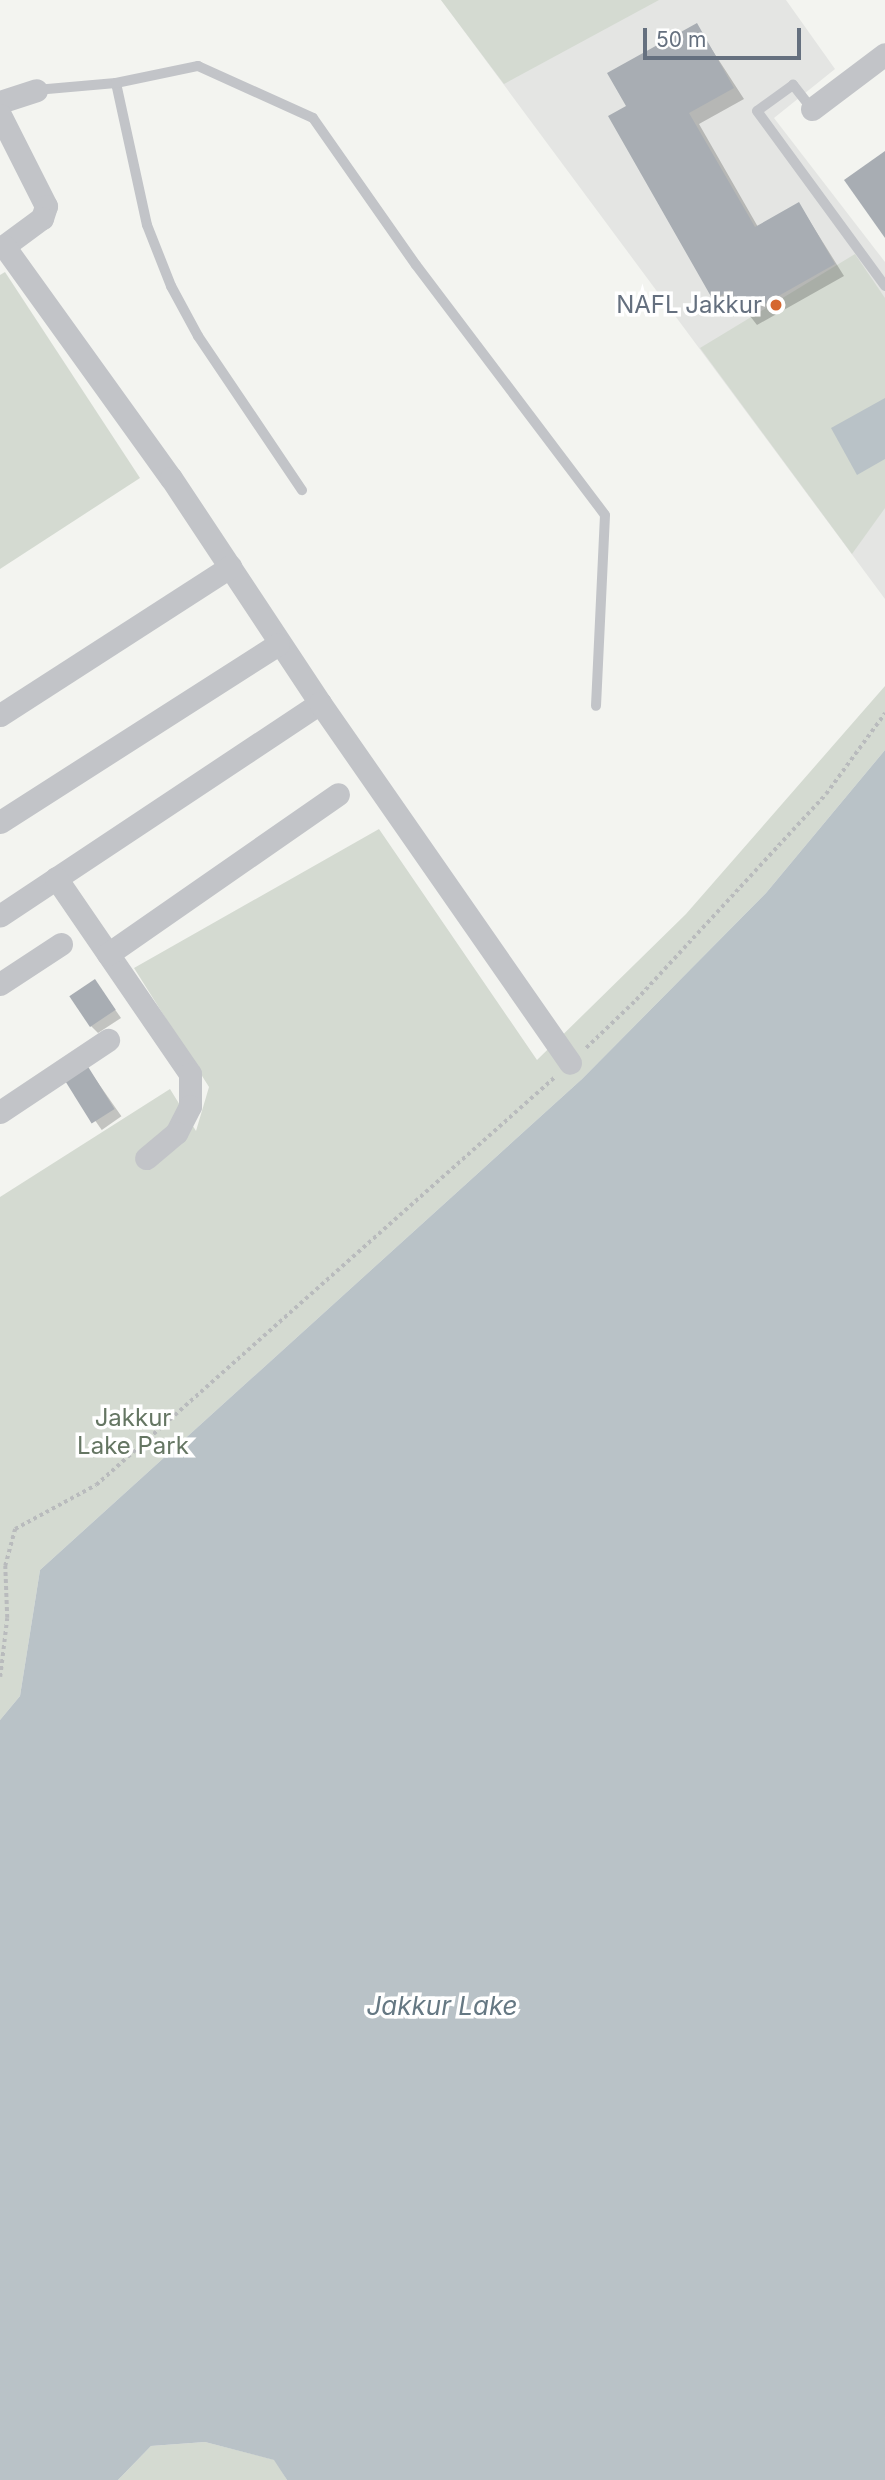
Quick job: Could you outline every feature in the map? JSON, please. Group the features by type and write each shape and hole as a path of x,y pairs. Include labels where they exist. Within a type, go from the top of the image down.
{"street":[{"path":"812,109 885,54"},
{"path":"0,102 36,90"},
{"path":"0,116 46,206 42,218 4,246 230,567 278,645 570,1063"},
{"path":"0,715 230,567"},
{"path":"0,822 278,645"},
{"path":"0,916 320,703"},
{"path":"108,954 338,794"},
{"path":"55,878 190,1074 190,1107 176,1133 146,1158"},
{"path":"0,984 61,944"},
{"path":"0,1112 108,1040"}],"lane":[{"path":"36,90 116,83 198,66 313,118 416,265 605,515 596,706"},
{"path":"116,83 147,225 171,286 198,336 302,490"},
{"path":"812,109 793,85 757,111 885,286"}],"path":[{"path":"0,1677 7,1618 5,1566 15,1530 96,1485 570,1063 636,1000 817,804 885,713"}],"shaded area":[{"name":"NAFL Jakkur","path":"441,0 786,0 835,69 774,118 885,262 885,599"}],"green space":[{"path":"441,0 659,0 504,84"},
{"path":"855,254 885,298 885,508 852,554 700,348"},
{"path":"5,272 140,478 0,569 0,275"},
{"name":"Jakkur Lake Park","path":"885,686 885,750 766,893 582,1079 40,1570 20,1696 0,1720 0,1197 170,1089 196,1131 209,1087 134,968 379,829 537,1060 686,914"},
{"path":"205,2442 275,2460 287,2480 118,2480 151,2446"}],"water":[{"path":"885,398 885,459 857,475 831,428"},
{"name":"Jakkur Lake","path":"885,750 885,2480 287,2480 274,2460 205,2442 151,2446 118,2480 0,2480 0,1720 20,1696 40,1570 582,1079 766,893"}],"building":[{"path":"697,23 734,88 689,113 755,227 799,202 835,264 745,315 730,290 713,300 608,116 626,106 607,73"},
{"path":"885,151 885,238 844,180"},
{"path":"95,979 116,1010 90,1027 69,996"},
{"path":"87,1065 115,1109 92,1123 64,1079"}],"place":[{"name":"NAFL Jakkur","path":"776,305"}]}
